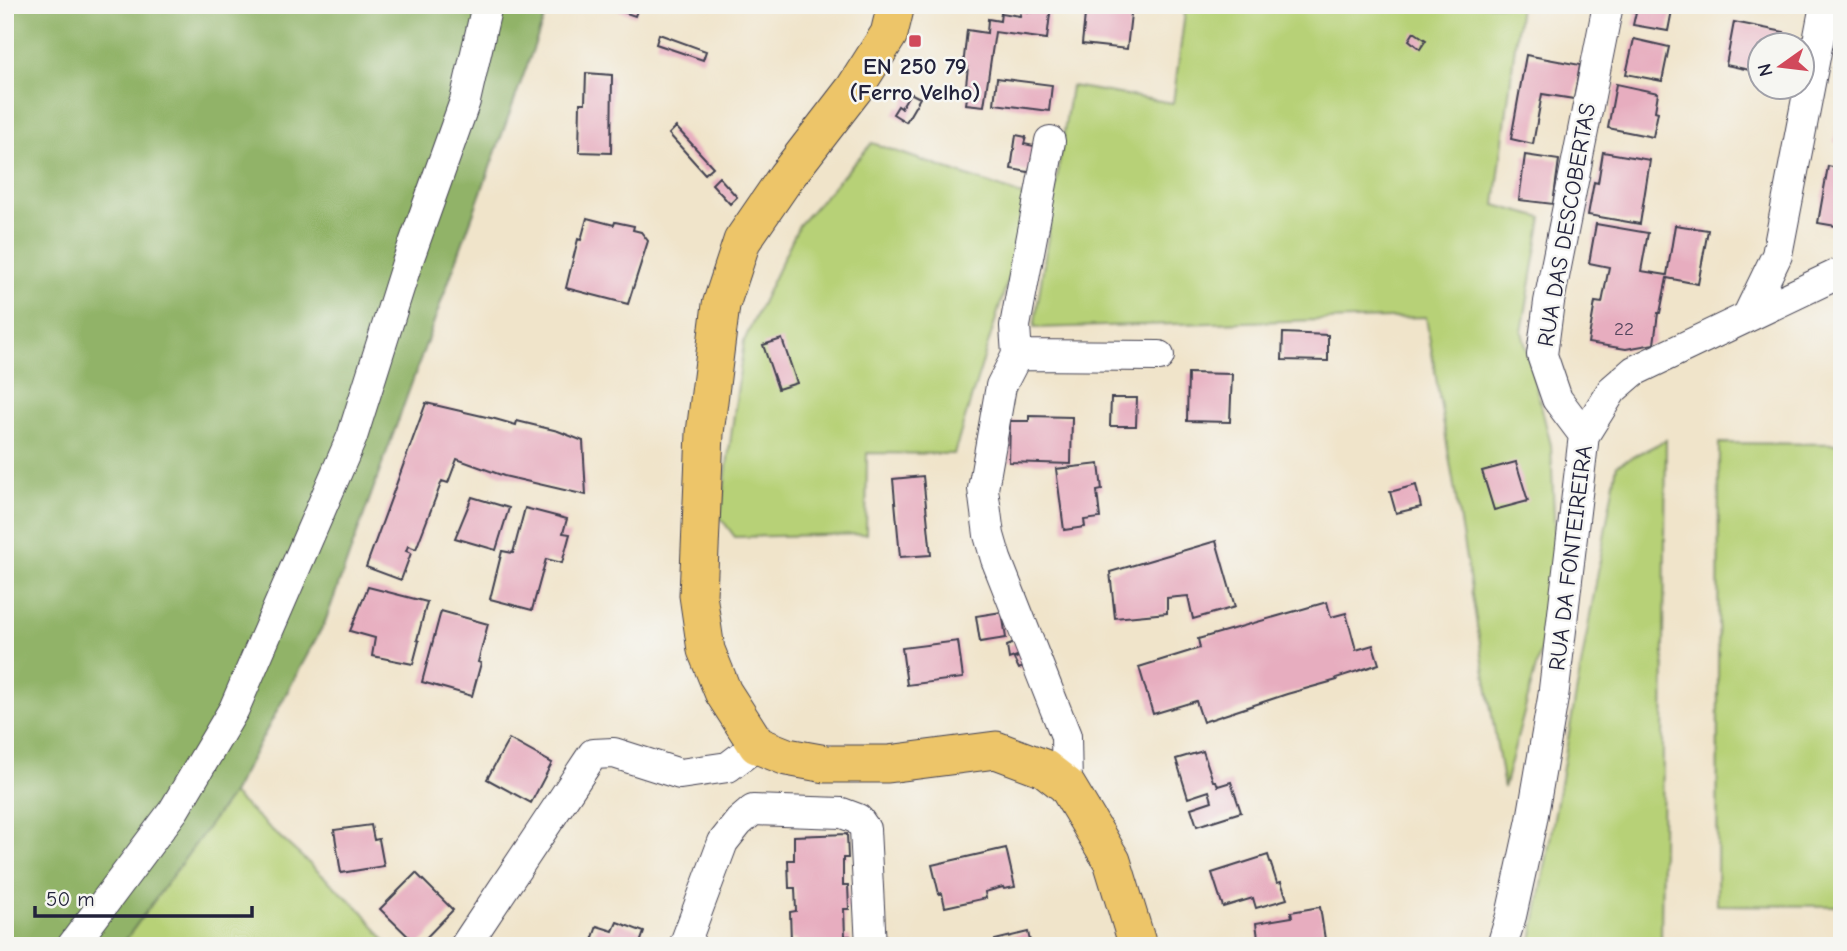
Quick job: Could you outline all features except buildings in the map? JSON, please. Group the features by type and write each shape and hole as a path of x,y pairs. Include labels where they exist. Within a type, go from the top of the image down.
{"main road":[{"path":"896,5 889,34 854,89 786,177 742,241 721,305 705,433 698,595 706,650 723,692 757,745 787,757 826,764 888,764 996,750 1044,768 1067,786 1112,861 1138,946"}],"street":[{"path":"72,946 174,810 234,709 352,437 406,266 465,101 487,5"},
{"name":"RUA DAS DESCOBERTAS","path":"1584,435 1557,399 1542,355 1549,302 1608,5"},
{"path":"1748,315 1777,255 1825,5"},
{"path":"1050,141 1015,326 1017,355 1001,386 983,489 989,535 996,559 1066,736 1067,786"},
{"name":"RUA DA FONTEIREIRA","path":"1502,946 1532,820 1553,698 1584,435 1612,390 1634,371 1842,272"},
{"path":"1017,355 1159,356"},
{"path":"465,946 593,754 614,753 680,774 728,767 757,745"},
{"path":"684,946 723,842 739,822 754,810 842,813 858,819 865,830 871,946"}],"green space":[{"path":"5,5 549,5 325,622 232,794 121,946 5,946"},
{"path":"1186,5 1520,5 1495,205 1542,218 1522,332 1551,445 1557,588 1504,788 1426,317 1034,328 1071,86 1173,103"},
{"path":"872,143 1033,199 954,454 867,453 866,534 735,537 720,517 744,341 799,225"},
{"path":"1666,440 1661,946 1531,946 1617,465"},
{"path":"1719,443 1842,444 1842,906 1717,905"},
{"path":"232,794 363,912 389,946 121,946"}],"place":[{"name":"EN 250 79 (Ferro Velho)","path":"915,41"}]}
